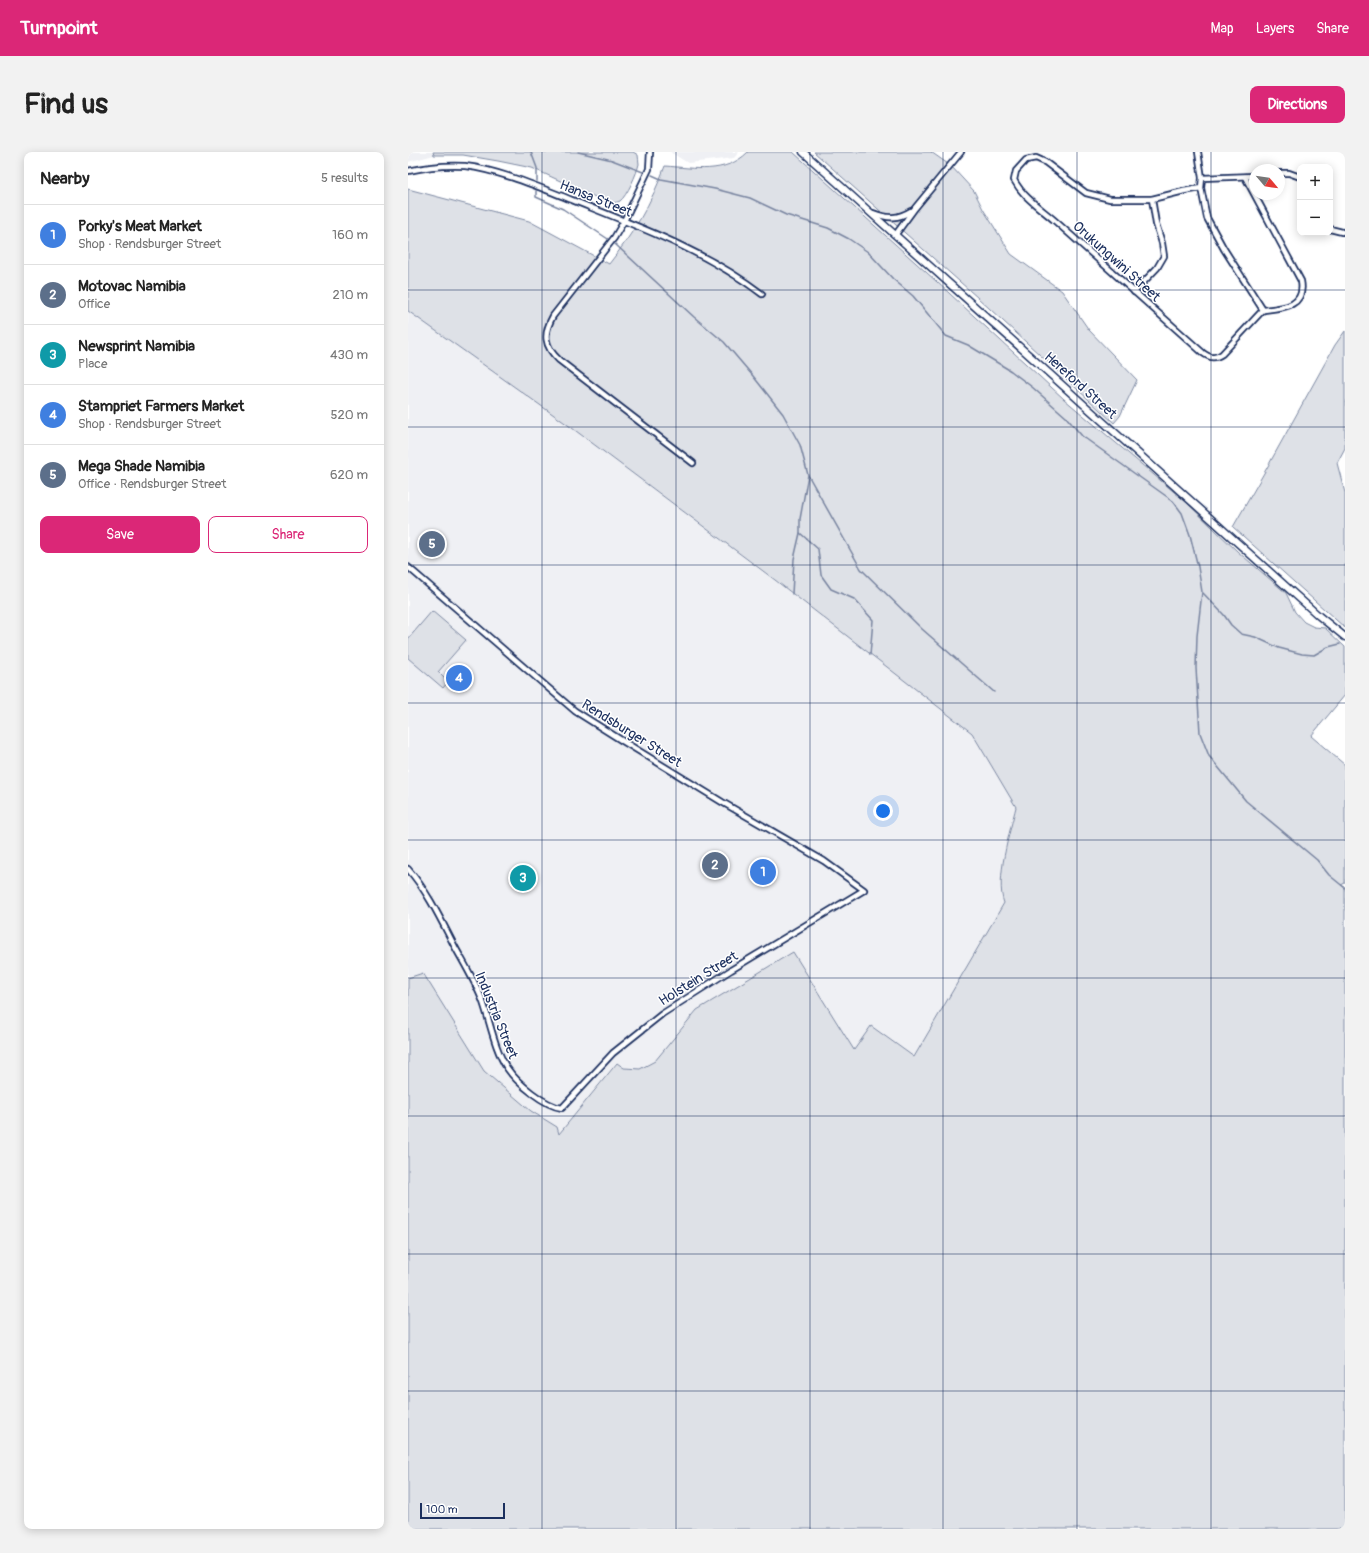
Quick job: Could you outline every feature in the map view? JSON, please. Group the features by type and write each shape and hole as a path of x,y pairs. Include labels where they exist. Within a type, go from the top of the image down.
{"main road":[{"name":"Hereford Street","path":"803,152 1344,638"}],"street":[{"path":"650,152 649,169 624,221 614,238 553,316 548,325 547,345 559,360 693,463"},
{"path":"896,234 915,208 961,152"},
{"path":"1198,152 1202,178 1201,188 1207,218 1243,280 1263,310 1284,308 1294,303 1300,295 1302,288 1301,281 1245,177"},
{"name":"Orukungwini Street","path":"1201,188 1184,190 1152,199 1110,199 1086,193 1045,162 1036,158 1026,160 1016,171 1014,180 1023,193 1203,353 1213,358 1217,358 1263,310"},
{"name":"Hansa Street","path":"408,171 423,168 465,166 534,186 624,221 674,243 722,266 762,294"},
{"path":"1285,173 1297,176"},
{"path":"1202,178 1249,177"},
{"path":"1134,292 1156,268 1164,256 1162,243 1156,224 1152,199"},
{"path":"870,212 888,218 895,218 903,216 915,208"},
{"path":"1333,230 1342,232"},
{"name":"Rendsburger Street","path":"408,567 557,696 580,714 722,802 824,861 864,890"},
{"name":"Industria Street","path":"408,869 428,894 479,992 499,1052 506,1067 516,1079 528,1089 554,1107 562,1108"},
{"name":"Holstein Street","path":"562,1108 613,1053 662,1014 731,970 864,890"}],"shaded area":[{"path":"408,152 433,152 434,155 408,162"},
{"path":"433,152 633,152 638,155 639,164 626,194 620,201 612,202 604,201 532,168 463,155 434,155"},
{"path":"670,152 739,152 734,158 688,163"},
{"path":"748,152 793,152 1064,399 1186,502 1237,551 1286,593 1295,612 1304,622 1314,627 1325,628 1345,647 1345,695 1311,736 1345,765 1345,883 1341,885 1345,887 1345,1529 408,1529 408,978 423,973 484,1071 531,1111 557,1127 559,1134 617,1063 624,1068 640,1069 655,1061 697,1010 793,952 854,1050 871,1026 914,1057 1004,903 1001,882 1002,869 1016,807 972,733 775,580 568,425 408,311 408,189 529,221 609,264 626,241 648,205 665,166 698,169 719,167 739,159"},
{"path":"814,152 931,152 951,166 974,191 983,209 1011,254 1062,291 1089,330 1137,380 1120,416 1114,423 978,298"},
{"path":"408,311 568,425 880,660 972,733 1016,807 1004,853 1001,896 1004,903 914,1057 871,1026 854,1051 793,952 697,1010 655,1061 641,1069 624,1068 616,1063 559,1134 557,1127 531,1111 484,1071 423,973 408,978"},
{"path":"1345,331 1345,448 1337,463 1345,493 1345,628 1233,527 1335,345"},
{"path":"432,611 466,640 438,672 448,682 443,688 408,658 408,639"}],"waterway":[{"path":"531,152 537,168 537,181"},
{"path":"578,152 612,160 643,172"},
{"path":"652,175 661,179 715,189 750,198 786,215 828,228 849,239 868,252 893,279 913,296 946,336 968,345 1011,371 1066,417 1082,436 1173,501 1182,513 1190,535 1198,567 1202,592 1197,636 1196,668 1200,733 1209,756 1246,801 1317,860 1329,875 1345,888"},
{"path":"536,191 536,197 563,209 608,239"},
{"path":"615,244 694,317 724,342 783,414 800,445 808,475 861,569 922,629 994,692"},
{"path":"792,594 794,559 800,533 800,519 808,475"},
{"path":"800,533 818,549 821,575 831,589 854,599 873,620 870,655"},
{"path":"1203,593 1224,615 1231,625 1241,634 1255,637 1279,648 1302,654 1314,655 1328,647 1340,644"}],"place":[{"name":"Mega Shade Namibia","path":"432,544"},
{"name":"Stampriet Farmers Market","path":"459,678"},
{"name":"Motovac Namibia","path":"715,865"},
{"name":"Porky's Meat Market","path":"763,872"},
{"name":"Newsprint Namibia","path":"523,878"}]}
